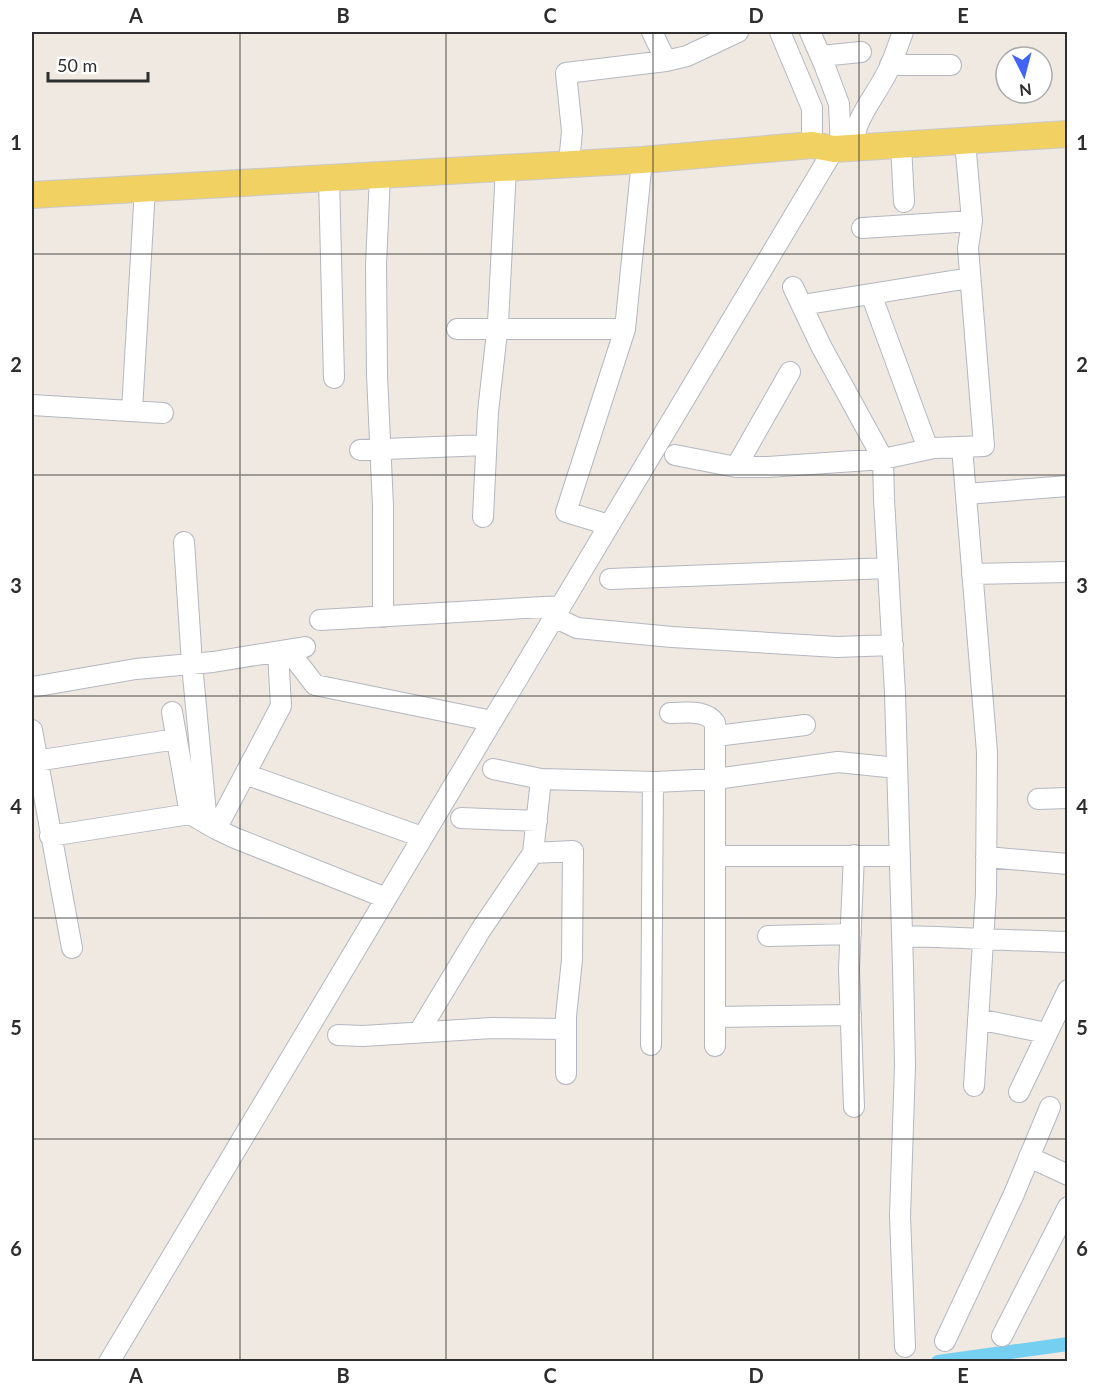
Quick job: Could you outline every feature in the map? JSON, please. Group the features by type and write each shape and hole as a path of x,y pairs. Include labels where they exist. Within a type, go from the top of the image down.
{"main road":[{"path":"32,195 1068,134"}],"street":[{"path":"652,32 666,61"},
{"path":"569,164 572,131 566,73 666,61 687,56 738,32"},
{"path":"780,32 812,108 835,148"},
{"path":"810,32 839,104 835,148"},
{"path":"109,1362 835,148 855,130 869,101 885,78 903,32"},
{"path":"821,56 861,52"},
{"path":"890,65 951,65"},
{"path":"675,455 736,467 768,467 883,459 928,449 984,446 968,248 972,221 965,141"},
{"path":"901,145 904,202"},
{"path":"609,525 566,512 626,329 642,160"},
{"path":"483,517 506,168"},
{"path":"380,175 376,265 383,506 382,617"},
{"path":"329,178 334,378"},
{"path":"132,410 145,188"},
{"path":"862,228 972,221"},
{"path":"802,305 970,278"},
{"path":"794,287 821,346 883,459 893,645 902,936 905,1065 900,1216 905,1347"},
{"path":"871,294 928,449"},
{"path":"457,329 626,329"},
{"path":"736,467 790,372"},
{"path":"32,405 163,413"},
{"path":"360,450 486,446"},
{"path":"962,447 987,752 983,938 974,1086"},
{"path":"966,495 1068,486"},
{"path":"184,542 192,664 212,827"},
{"path":"610,579 888,568"},
{"path":"972,574 1068,572"},
{"path":"320,621 557,611 576,628 672,637 837,647 893,645"},
{"path":"290,650 315,685 492,721"},
{"path":"32,687 136,669 192,664 290,650"},
{"path":"212,827 245,774 281,706 290,650"},
{"path":"172,712 190,814"},
{"path":"670,712 699,713 711,717 715,723 715,1046"},
{"path":"716,736 805,725"},
{"path":"32,730 72,948"},
{"path":"36,761 176,739"},
{"path":"492,770 542,779 653,782 716,779 838,762 897,768"},
{"path":"245,774 422,837"},
{"path":"419,1032 480,932 533,853 542,779"},
{"path":"651,1045 653,782"},
{"path":"1038,799 1068,798"},
{"path":"50,836 190,814 212,827 386,898"},
{"path":"461,818 537,821"},
{"path":"533,853 573,851 572,960 566,1029 566,1074"},
{"path":"854,855 849,969 854,1107"},
{"path":"715,856 900,856"},
{"path":"986,857 1068,864"},
{"path":"768,936 851,934"},
{"path":"902,936 1068,942"},
{"path":"1019,1092 1068,990"},
{"path":"715,1017 851,1015"},
{"path":"978,1019 1046,1033"},
{"path":"338,1035 363,1036 492,1028 566,1029"},
{"path":"945,1341 1050,1107"},
{"path":"1029,1157 1068,1175"},
{"path":"1002,1336 1068,1207"}],"waterway":[{"path":"938,1362 1068,1344"}]}
